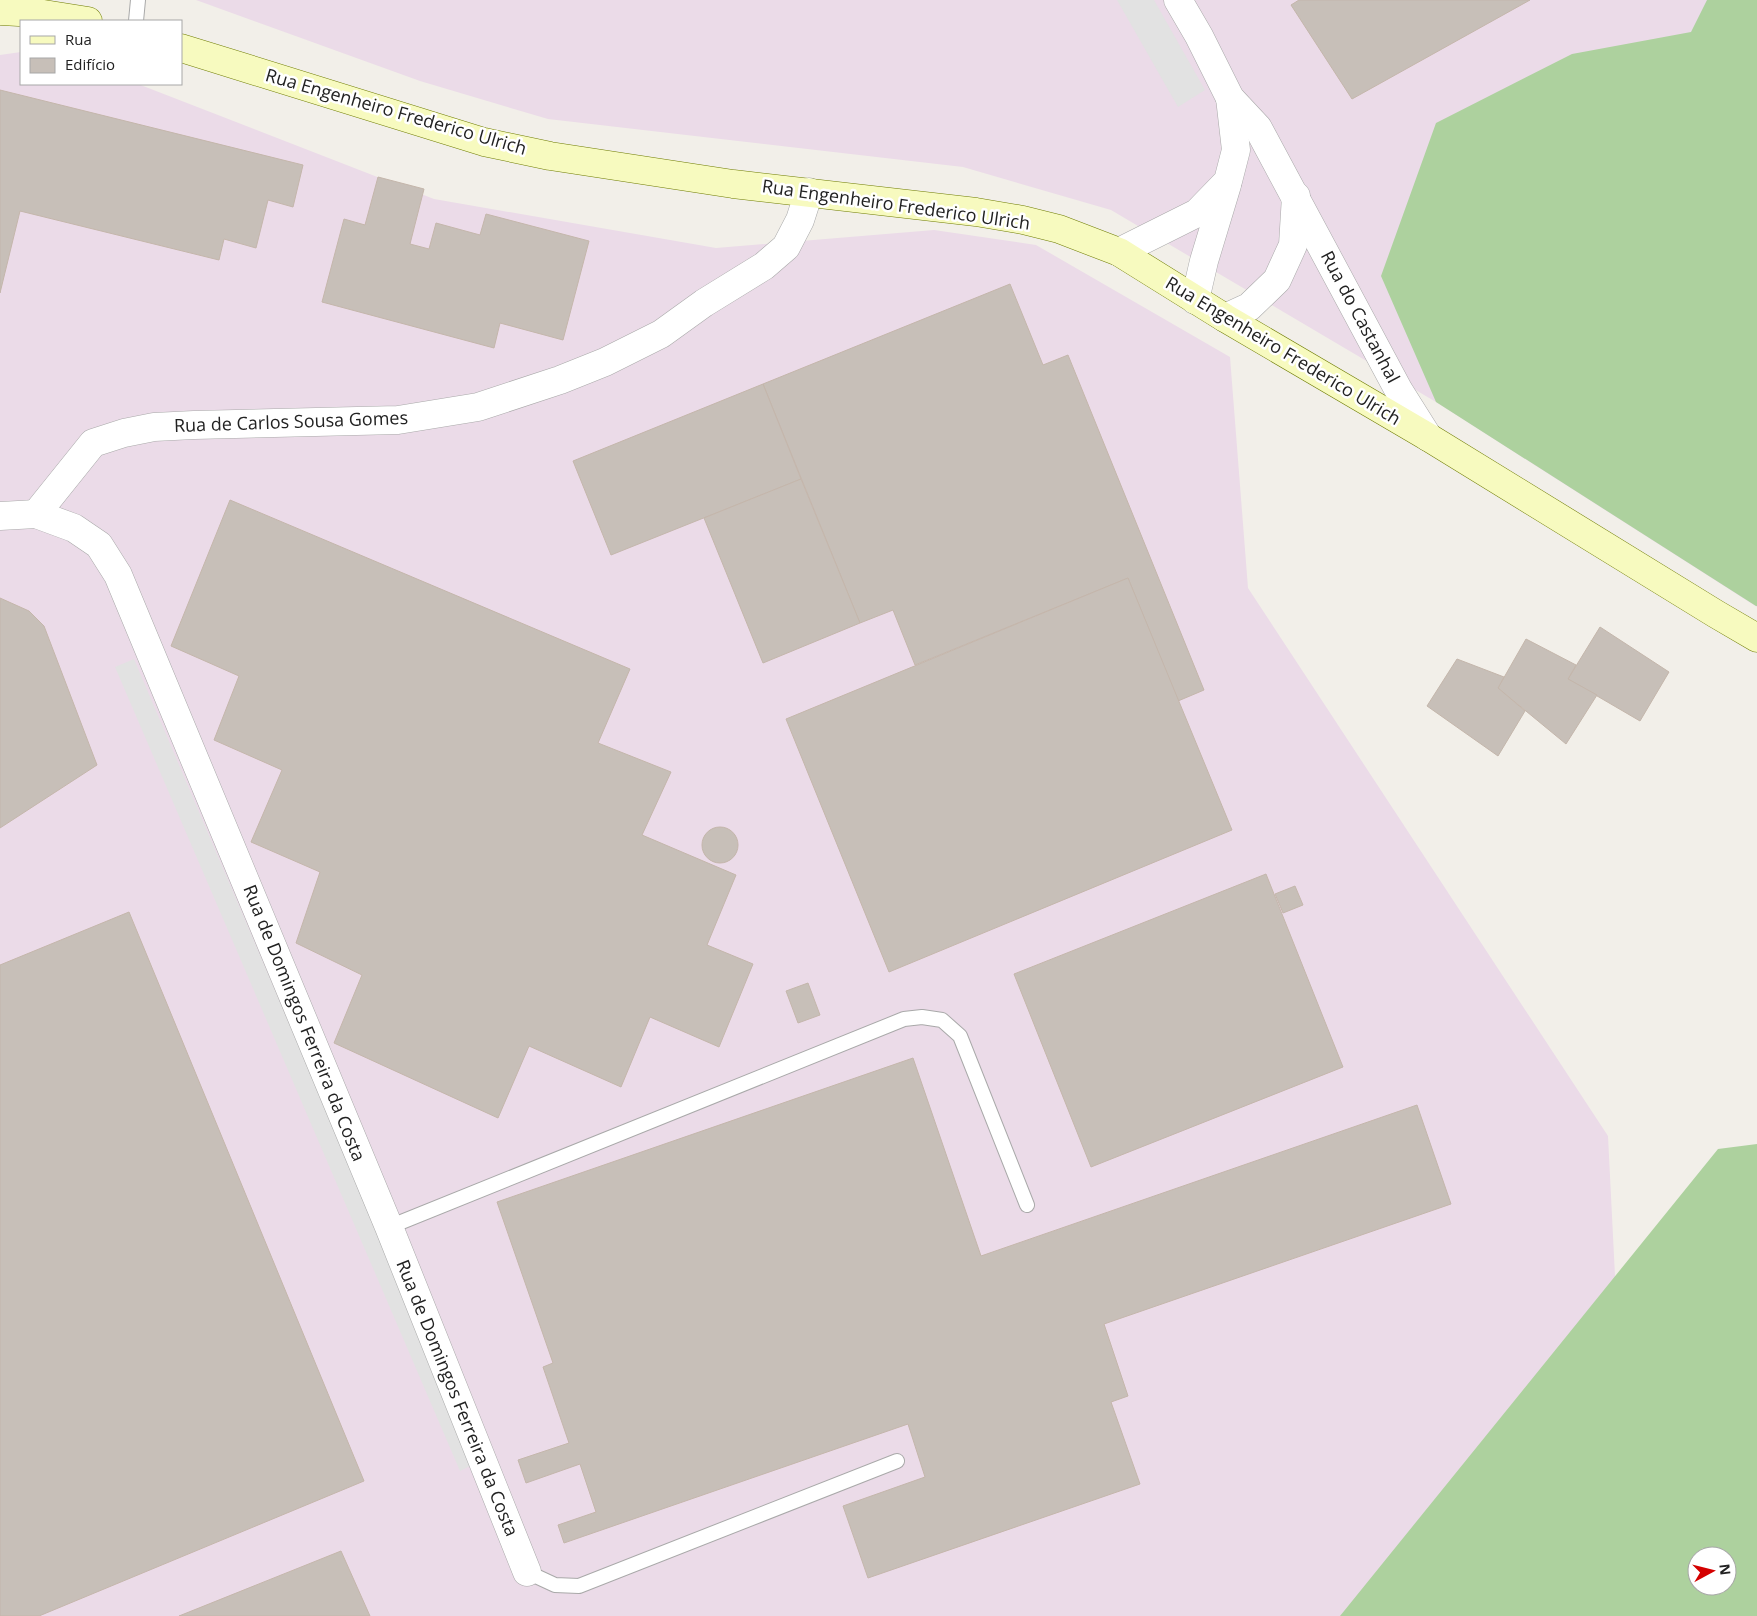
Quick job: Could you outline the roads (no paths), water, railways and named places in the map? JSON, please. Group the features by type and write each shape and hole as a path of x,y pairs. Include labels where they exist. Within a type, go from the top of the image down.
{"main road":[{"path":"4,13 37,14 81,20"},
{"name":"Rua Engenheiro Frederico Ulrich","path":"182,48 484,142 570,159 733,184 976,212 1023,220 1059,229 1119,252 1195,300 1428,437 1757,638"}],"street":[{"name":"Rua do Castanhal","path":"1178,0 1199,36 1230,98 1258,128 1399,391 1428,437"},
{"name":"Rua do Castanhal","path":"1195,300 1204,261 1236,150 1230,98"},
{"name":"Rua do Castanhal","path":"1119,252 1197,213 1228,181"},
{"name":"Rua de Carlos Sousa Gomes","path":"36,514 92,443 124,432 154,427 194,425 398,420 478,407 560,380 605,362 661,334 704,303 764,266 786,247 800,220 809,192"},
{"name":"Rua do Castanhal","path":"1225,318 1249,306 1277,280 1293,245 1296,196"},
{"path":"0,516 36,514"},
{"name":"Rua de Domingos Ferreira da Costa","path":"36,514 74,528 99,545 118,575 388,1227 527,1572"}],"lane":[{"path":"136,20 138,0"},
{"path":"388,1227 904,1019 922,1017 942,1020 960,1036 1027,1205"},
{"path":"527,1572 555,1585 579,1586 897,1461"}]}
